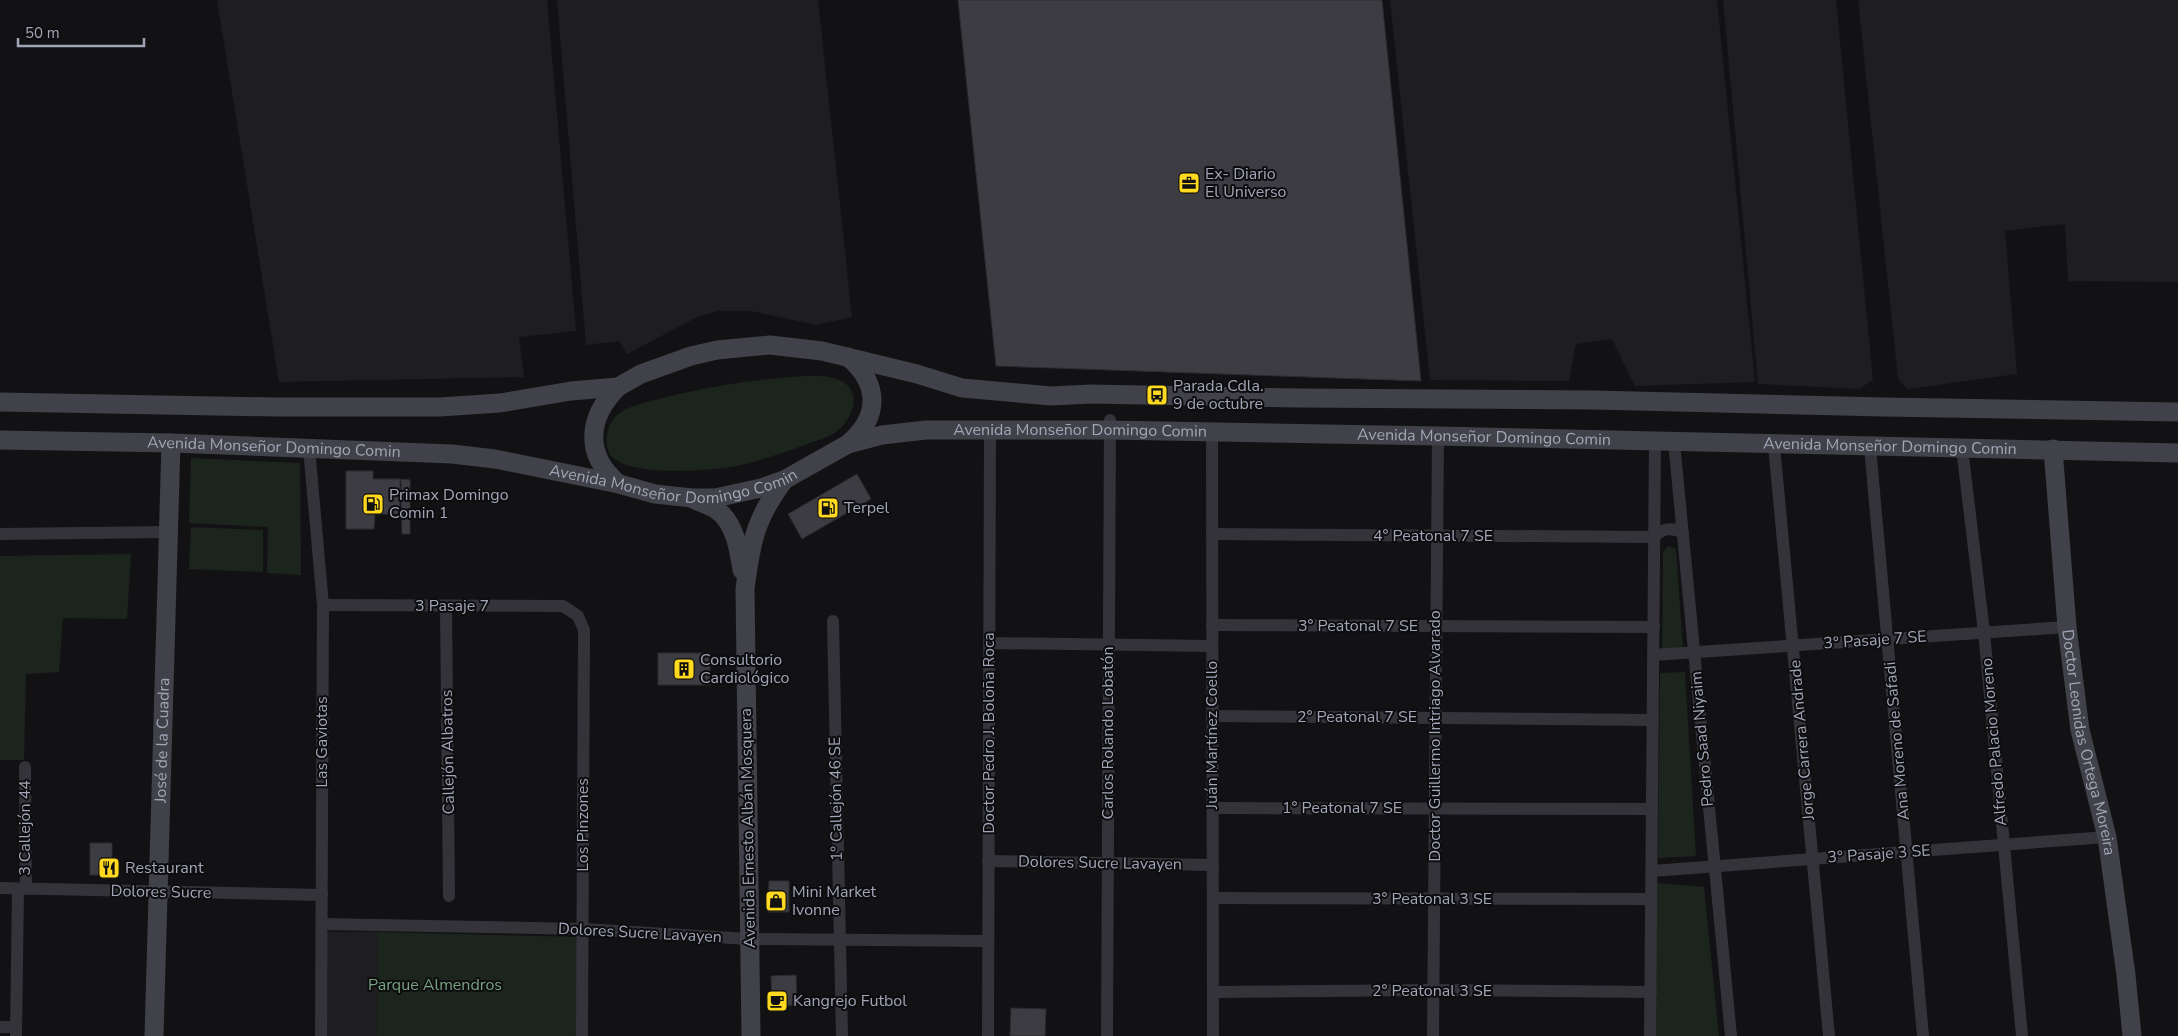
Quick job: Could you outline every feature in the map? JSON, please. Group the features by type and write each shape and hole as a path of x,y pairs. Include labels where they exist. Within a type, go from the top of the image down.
{"main road":[{"path":"0,402 274,407 440,407 500,403 571,391 618,387 666,364 717,350 770,345 822,351 917,374 962,388 1051,396 1091,394 1298,398 1594,400 1884,408 2178,412"},
{"path":"848,357 860,366 868,379 872,400 868,422 848,444"},
{"path":"618,387 600,409 595,422 594,436 595,450 600,463 608,475 619,484"},
{"name":"Avenida Monseñor Domingo Comin","path":"0,440 171,443 452,454 495,459 619,484 655,494 692,498 738,494 784,480 848,444 901,432 1109,425 1212,433 1438,436 2178,453"},
{"name":"José de la Cuadra","path":"154,1036 171,443"},
{"name":"Doctor Leonidas Ortega Moreira","path":"2053,449 2067,627 2080,730 2107,837 2126,975 2132,1036"},
{"name":"Avenida Ernesto Albán Mosquera","path":"751,1036 745,589 750,548 757,523 768,500 784,480"},
{"name":"Avenida Ernesto Albán Mosquera","path":"692,498 717,510 732,530 738,546 745,589"}],"street":[{"name":"Carlos Rolando Lobatón","path":"1107,1036 1109,425"},
{"name":"Doctor Pedro J. Boloña Roca","path":"988,1036 990,430"},
{"name":"Juán Martínez Coello","path":"1212,433 1213,1036"},
{"name":"Doctor Guillermo Intriago Alvarado","path":"1433,1036 1438,436"},
{"path":"1650,1036 1654,537 1664,441"},
{"name":"Pedro Saad Niyaim","path":"1664,441 1683,533 1731,1036"},
{"name":"Jorge Carrera Andrade","path":"1774,445 1829,1036"},
{"name":"Ana Moreno de Safadi","path":"1870,447 1923,1036"},
{"name":"Las Gaviotas","path":"309,448 323,605 321,1036"},
{"name":"Alfredo Palacio Moreno","path":"1962,448 1984,632 2022,1036"},
{"name":"4° Peatonal 7 SE","path":"1212,534 1654,537 1665,529 1677,530 1683,533"},
{"path":"0,534 168,532"},
{"name":"3 Pasaje 7","path":"323,605 563,606 578,616"},
{"name":"Callejón Albatros","path":"446,607 449,896"},
{"name":"Los Pinzones","path":"578,616 584,630 582,1036"},
{"name":"1º Callejón 46 SE","path":"833,621 842,1036"},
{"name":"3° Peatonal 7 SE","path":"1212,625 1654,627"},
{"name":"3° Pasaje 7 SE","path":"1653,655 2067,627"},
{"path":"989,643 1212,646"},
{"name":"2° Peatonal 7 SE","path":"1212,716 1653,720"},
{"name":"3 Callejón 44","path":"16,1032 25,767"},
{"name":"1° Peatonal 7 SE","path":"1212,808 1652,809"},
{"name":"3° Pasaje 3 SE","path":"1652,871 2107,837"},
{"name":"Dolores Sucre Lavayen","path":"988,861 1213,865"},
{"name":"Dolores Sucre","path":"0,888 322,895"},
{"name":"3° Peatonal 3 SE","path":"1212,898 1651,899"},
{"name":"Dolores Sucre Lavayen","path":"322,924 583,929 749,939 988,941"},
{"name":"2° Peatonal 3 SE","path":"1213,992 1433,990 1650,992"},
{"path":"0,1027 16,1032"}],"shaded area":[{"path":"217,0 547,0 576,331 519,337 524,377 279,382"},
{"path":"557,0 818,0 852,317 816,325 751,311 719,311 697,317 627,354 619,341 586,345"},
{"path":"1390,0 1717,0 1755,382 1635,386 1612,339 1576,344 1569,381 1430,380"},
{"path":"1723,0 1836,0 1873,380 1859,389 1758,384"},
{"path":"1858,0 2178,0 2178,282 2068,281 2065,224 2005,231 2017,374 1908,389 1898,379"},
{"path":"324,932 379,932 379,1036 324,1036"}],"green space":[{"path":"805,376 835,378 847,385 852,392 854,399 850,415 840,429 827,437 754,462 708,470 668,471 631,466 617,461 607,449 607,434 610,425 619,413 631,407 716,387 752,381"},
{"path":"191,458 300,463 301,575 267,573 268,527 189,523"},
{"path":"191,527 263,530 263,572 189,569"},
{"path":"1668,546 1676,549 1683,649 1662,649 1663,552"},
{"path":"131,554 127,619 63,618 59,672 26,674 24,760 0,760 0,556"},
{"path":"1685,672 1696,856 1658,858 1660,673"},
{"path":"1656,883 1704,887 1719,1036 1656,1036"},
{"name":"Parque Almendros","path":"378,932 583,937 582,1036 377,1036"}],"building":[{"name":"Ex- Diario El Universo","path":"958,0 1382,0 1421,381 996,366"},
{"name":"Primax Domingo Comin 1","path":"346,471 373,471 373,479 400,479 400,514 375,514 374,529 346,529"},
{"name":"Terpel","path":"857,474 871,499 802,539 788,514"},
{"path":"401,479 410,480 410,534 402,534"},
{"name":"Consultorio Cardiológico","path":"658,653 710,653 710,685 658,685"},
{"path":"90,843 112,843 112,875 90,875"},
{"path":"769,881 789,881 789,912 768,912"},
{"path":"796,975 797,1005 772,1006 771,976"},
{"path":"1011,1008 1046,1009 1045,1036 1010,1036"}],"place":[{"name":"Ex- Diario El Universo","path":"1189,183"},
{"name":"Parada Cdla. 9 de octubre","path":"1157,395"},
{"name":"Primax Domingo Comin 1","path":"373,504"},
{"name":"Terpel","path":"828,508"},
{"name":"Consultorio Cardiológico","path":"684,669"},
{"name":"Restaurant","path":"109,868"},
{"name":"Mini Market Ivonne","path":"776,901"},
{"name":"Kangrejo Futbol","path":"777,1001"}]}
